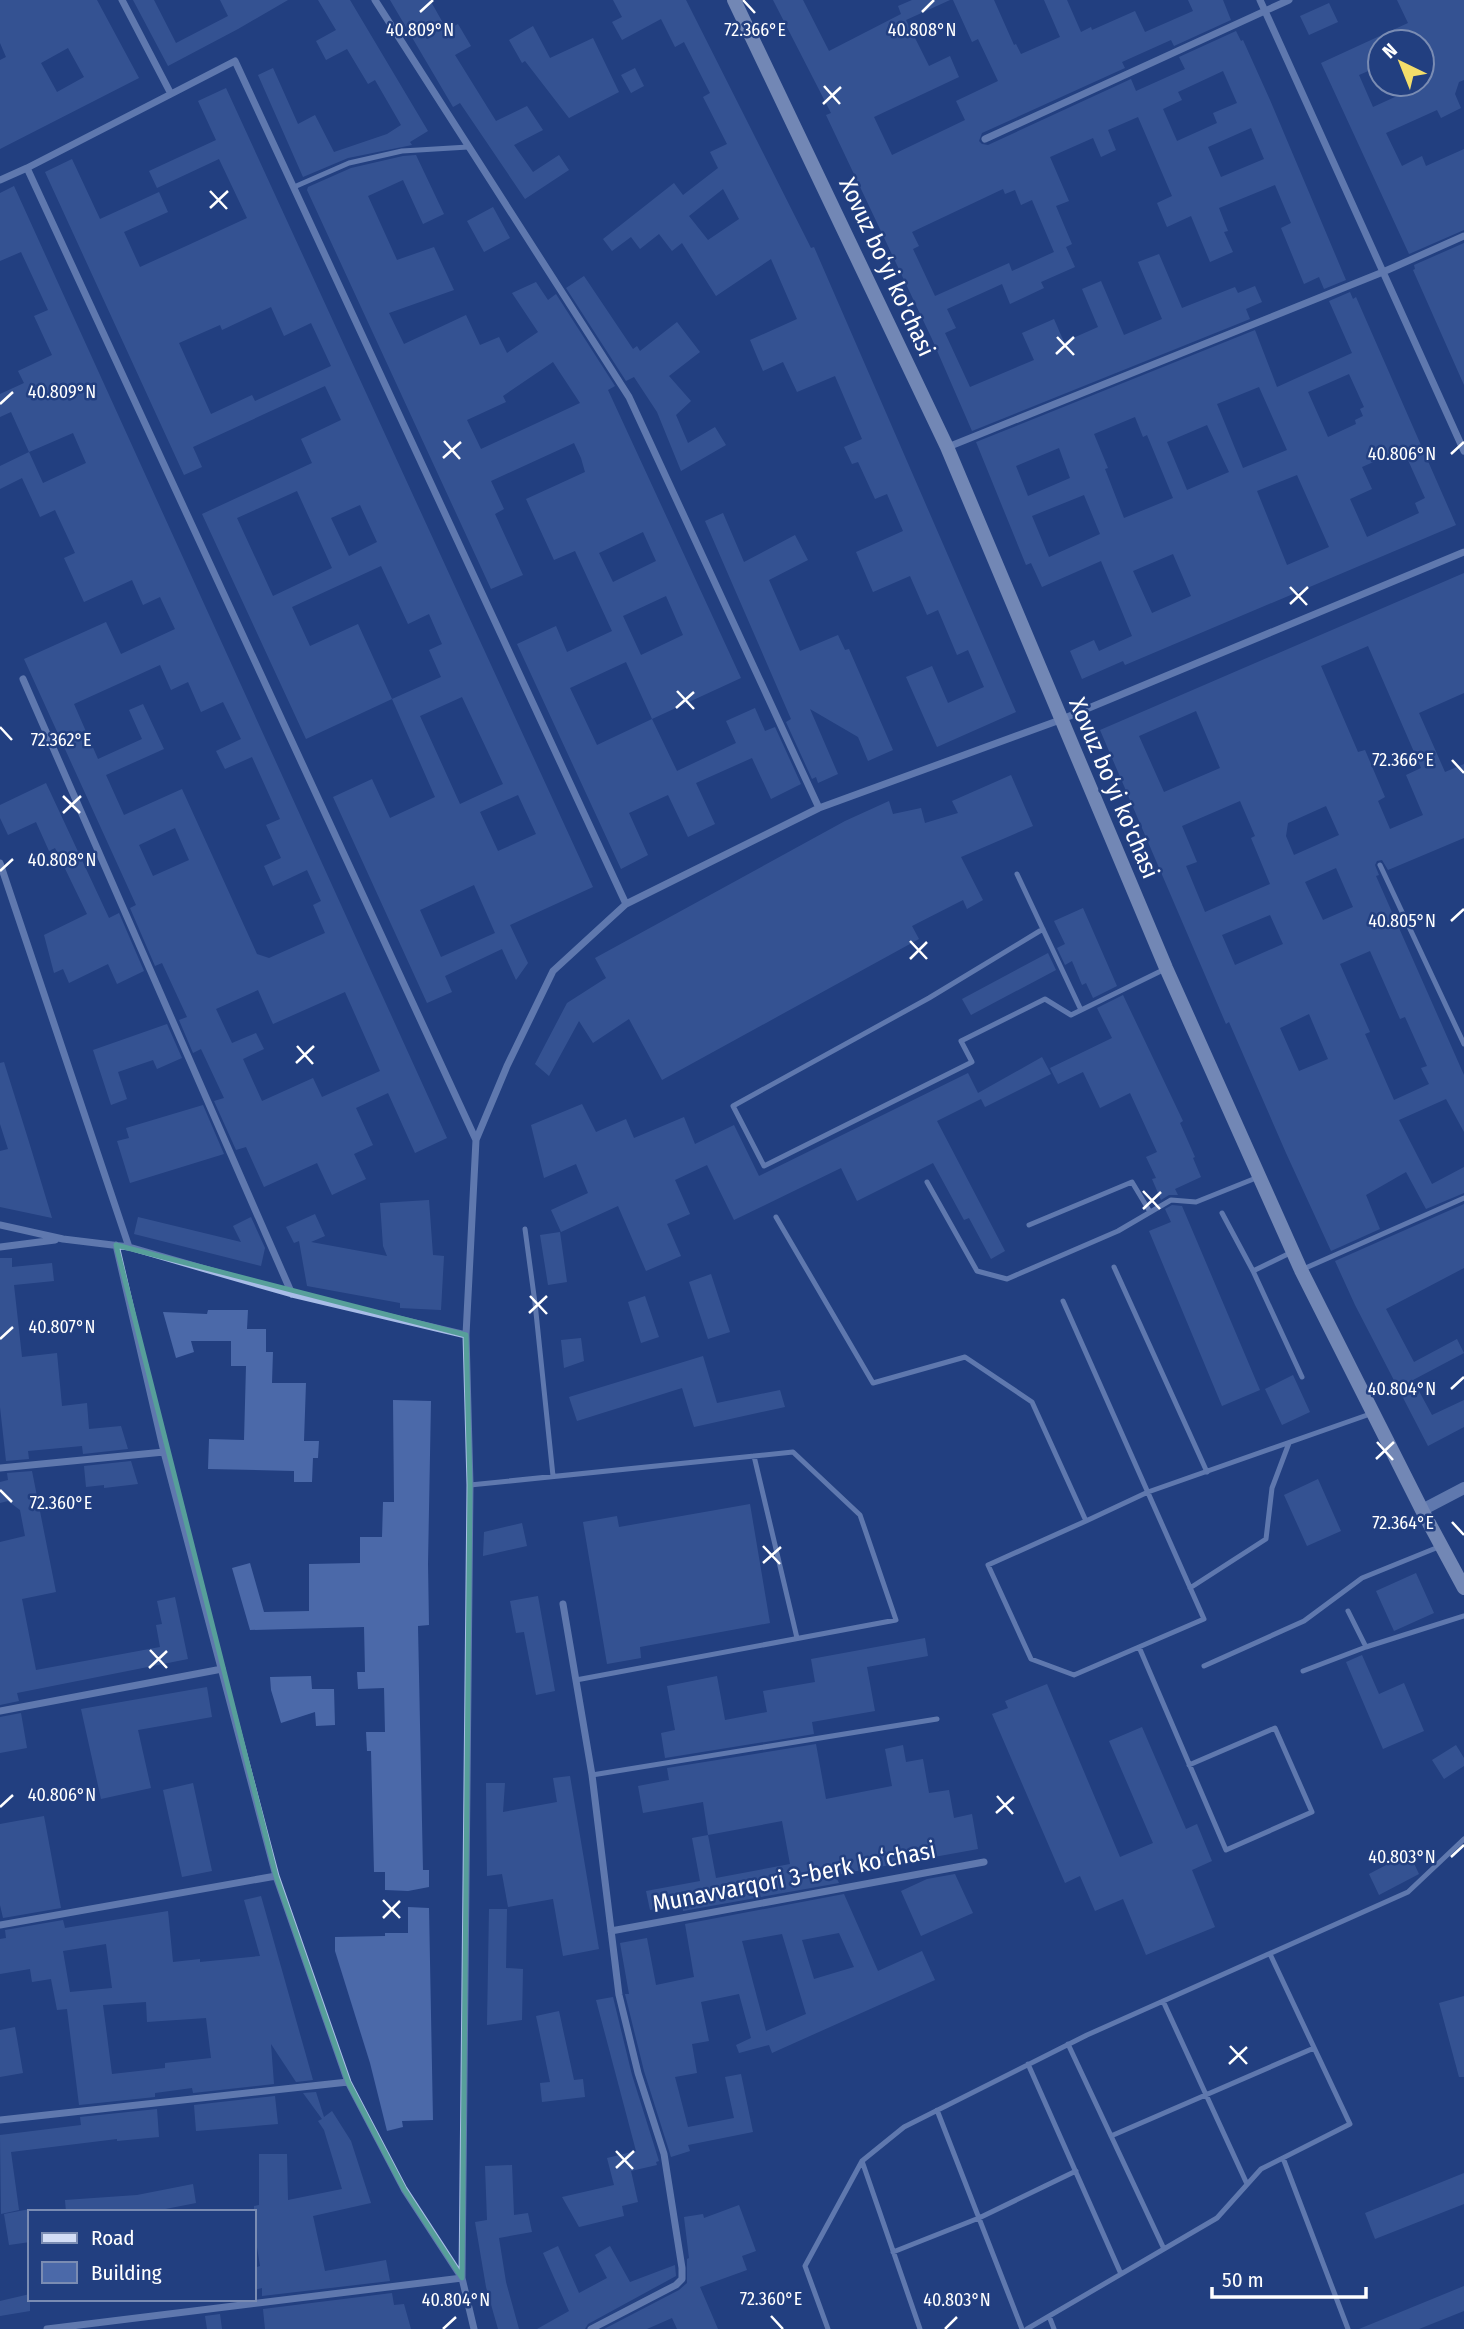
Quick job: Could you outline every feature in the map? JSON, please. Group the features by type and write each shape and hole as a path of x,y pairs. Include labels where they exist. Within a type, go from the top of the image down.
{"main road":[{"name":"Xovuz bo‘yi ko'chasi","path":"734,0 947,447 1166,968 1301,1270 1464,1588"}],"street":[{"path":"122,0 171,94"},
{"path":"374,0 629,397 820,808"},
{"path":"1260,0 1464,451"},
{"path":"985,139 1289,0"},
{"path":"0,180 235,61 626,904"},
{"path":"27,168 476,1140"},
{"path":"947,447 1383,272 1464,236"},
{"path":"474,2329 461,2278 470,1485 466,1335 476,1140 507,1066 553,971 626,904 820,808 1060,720 1464,552"},
{"path":"23,680 292,1294"},
{"path":"0,863 129,1247"},
{"path":"0,1225 63,1240 129,1247 292,1294 466,1335"},
{"path":"0,1247 63,1240"},
{"path":"116,1245 164,1452 276,1876 348,2082 404,2189 461,2278"},
{"path":"0,1468 164,1452"},
{"path":"1422,1510 1464,1488"},
{"path":"563,1604 592,1775 619,1995 638,2073 664,2154 679,2242 682,2279 667,2290 592,2329"},
{"path":"0,1712 222,1669"},
{"name":"Munavvarqori 3-berk koʻchasi","path":"611,1931 984,1862"},
{"path":"0,1925 276,1876"},
{"path":"0,2120 348,2082"},
{"path":"47,2329 461,2278"}],"lane":[{"path":"294,187 349,163 402,151 468,147"},
{"path":"1380,865 1464,1044"},
{"path":"1017,874 1081,1010"},
{"path":"1043,929 929,998 733,1107 764,1166 972,1062 961,1041 1032,1005 1045,999 1071,1015 1166,968"},
{"path":"927,1182 976,1271 1007,1279 1118,1231 1171,1200 1196,1202 1259,1176"},
{"path":"1029,1225 1132,1182 1150,1212"},
{"path":"1301,1270 1464,1198"},
{"path":"1222,1213 1253,1271 1302,1377"},
{"path":"776,1217 873,1382 965,1357 1032,1402 1086,1521"},
{"path":"525,1229 536,1303 552,1476"},
{"path":"1253,1271 1293,1252"},
{"path":"1114,1267 1207,1472"},
{"path":"1063,1301 1147,1492 1205,1619 1074,1675 1031,1658 988,1565 1147,1492 1373,1413"},
{"path":"1190,1587 1266,1539 1272,1488 1289,1443"},
{"path":"470,1485 793,1452 860,1515 896,1620 576,1679"},
{"path":"754,1456 797,1638"},
{"path":"1204,1666 1304,1620 1362,1578 1441,1546"},
{"path":"1348,1611 1366,1647"},
{"path":"1303,1671 1366,1647 1464,1616"},
{"path":"1139,1647 1189,1765 1226,1850 1312,1812 1275,1728 1189,1765"},
{"path":"592,1775 937,1719"},
{"path":"828,2329 805,2266 862,2161 904,2127 1068,2044 1408,1892 1463,1842"},
{"path":"1027,2329 1217,2218 1261,2169 1350,2124 1270,1954"},
{"path":"1163,2001 1247,2184"},
{"path":"1068,2044 1164,2249"},
{"path":"1111,2136 1314,2048"},
{"path":"1028,2064 1121,2274"},
{"path":"937,2110 1021,2329"},
{"path":"1283,2158 1348,2329"},
{"path":"862,2161 919,2329"},
{"path":"893,2252 979,2218 1076,2171"},
{"path":"1049,2316 1054,2329"}],"highlighted area":[{"path":"116,1245 466,1335 470,1485 462,2278 404,2189 348,2082 276,1876"}],"building":[{"path":"0,0 97,0 139,78 0,149 0,60 6,57 0,43","holes":["68,48 84,77 57,92 41,63"]},
{"path":"133,0 154,0 176,43 228,16 220,0 288,0 168,66"},
{"path":"318,0 350,0 428,131 410,142 412,145 348,158 303,177 258,75 273,68 298,124 315,115 334,152 387,134 401,125 375,80 368,84 347,49 326,60 316,41 336,30"},
{"path":"390,0 430,0 447,30 458,24 471,46 455,55 496,121 527,106 543,130 514,145 533,172 559,155 569,170 525,199 460,103 453,107"},
{"path":"613,0 686,0 811,248 814,247 1016,712 937,747 906,677 932,666 948,703 984,687 968,650 957,655 938,610 927,615 910,576 873,592 856,552 903,531 887,494 875,499 858,462 852,464 844,447 862,439 835,376 797,392 783,362 763,371 750,340 797,319 771,259 716,296 682,243 672,251 659,234 640,249 631,237 612,251 603,239 674,183 683,195 718,168 710,152 727,144 703,97 710,93 684,42 675,47 661,19 622,40 612,22 622,17","holes":["723,189 739,219 708,240 689,216"]},
{"path":"773,0 803,0 829,51 901,14 898,6 912,0 950,0 906,20 929,66 950,56 959,77 874,117 892,155 965,120 956,101 998,81 978,39 972,42 953,0 994,0 1014,45 1016,44 1021,54 1060,37 1044,0 1067,0 1081,32 1091,27 1092,30 1135,11 1145,32 1193,11 1188,0 1223,0 1231,20 1174,46 1171,40 1122,62 1125,68 982,133 979,141 988,145 1131,79 1136,91 1185,69 1179,57 1236,31 1241,41 1243,40 1270,100 1346,280 1324,289 1319,277 1304,284 1281,228 1291,223 1275,185 1219,208 1228,231 1224,232 1233,252 1210,262 1191,216 1167,227 1157,203 1172,196 1138,117 1108,130 1116,150 1101,157 1093,138 1050,157 1069,201 1056,206 1072,244 1066,247 1075,267 1041,282 1044,288 1010,304 1002,284 947,309 956,328 945,333 970,387 1034,360 1022,333 1054,319 1064,342 1098,327 1082,289 1101,281 1124,335 1162,319 1138,262 1159,254 1182,308 1235,287 1238,293 1255,286 1262,302 1246,309 1250,319 972,431 932,339 826,115 831,113","holes":["1223,71 1237,103 1213,113 1217,123 1177,141 1163,109 1182,100 1178,92","1251,128 1264,159 1221,177 1208,147","1003,189 1005,194 1015,190 1021,205 1032,200 1054,252 1012,271 1009,263 935,296 913,249 919,246 912,232"]},
{"path":"1397,0 1464,0 1464,80 1459,82 1455,94 1461,108 1441,118 1437,110 1386,133 1402,166 1422,156 1426,166 1464,149 1464,230 1409,254 1321,63 1366,42 1366,72 1359,75 1366,98 1369,98 1373,107 1393,98 1436,98 1436,28 1397,28 1408,23"},
{"path":"1329,3 1338,22 1309,35 1300,16"},
{"path":"533,26 550,58 593,38 619,92 569,118 525,61 522,63 509,40"},
{"path":"635,68 644,86 631,93 621,75"},
{"path":"226,88 593,887 510,925 528,963 516,980 502,949 445,976 452,992 427,1003 333,797 372,779 390,818 435,797 392,699 306,739 202,514 312,463 301,439 341,420 325,386 193,447 202,467 184,475 45,172 72,159 100,219 159,192 168,212 124,232 140,267 247,218 219,159 157,188 149,171 216,140 198,101","holes":["271,307 284,336 311,323 331,366 255,401 252,395 211,414 179,343 220,325 222,330","297,491 332,568 273,596 237,518","360,505 377,542 349,556 331,518","381,566 408,624 429,614 442,644 429,650 441,677 392,699 358,624 310,646 292,607","462,697 503,784 460,804 420,716","518,795 536,834 498,851 480,812","474,885 495,933 441,957 420,910"]},
{"path":"416,155 444,214 423,224 403,180 368,196 397,260 434,247 454,290 389,313 404,344 466,315 480,345 499,337 507,353 538,332 512,293 536,282 548,300 556,294 615,386 608,390 741,678 652,719 677,771 736,743 726,721 755,708 765,731 775,727 801,784 771,799 752,758 696,783 715,824 688,837 668,795 629,813 648,855 621,869 517,644 556,626 567,652 612,631 575,551 554,560 526,499 585,472 581,458 574,443 491,481 504,509 495,514 523,575 491,589 307,190 308,187 351,168","holes":["553,362 580,403 481,449 467,420 506,402 503,396","643,532 656,561 613,582 599,553","666,596 683,635 641,655 623,616","626,662 652,719 597,745 570,688"]},
{"path":"14,186 447,1138 415,1153 388,1093 356,1108 373,1145 354,1154 366,1179 332,1195 317,1163 264,1187 246,1147 236,1150 214,1101 224,1098 201,1049 193,1053 179,1020 187,1017 162,963 155,966 130,908 136,905 24,659 106,622 121,654 175,629 160,597 143,605 132,580 84,602 64,558 75,553 55,510 40,517 22,478 0,489 0,466 29,452 11,412 0,417 0,394 24,383 18,371 52,355 34,316 48,310 21,252 0,261 0,193","holes":["73,433 86,463 43,483 29,452","160,665 171,690 188,682 201,712 223,702 241,739 216,751 225,769 252,757 280,819 266,825 281,858 264,866 273,886 307,870 321,901 313,905 325,933 269,958 257,954 182,789 124,815 106,775 164,749 143,704 129,710 142,739 98,759 74,704","175,828 189,860 153,876 139,845","258,990 273,1024 345,992 380,1071 322,1097 313,1078 262,1101 243,1059 264,1049 256,1033 232,1043 216,1009"]},
{"path":"493,207 510,238 484,252 467,221"},
{"path":"1464,243 1464,385 1413,270 1414,265"},
{"path":"584,276 633,349 637,346 640,351 677,322 700,352 669,376 691,401 676,415 688,443 715,427 726,445 681,471 657,412 634,377 626,381 566,288"},
{"path":"1350,292 1353,299 1356,297 1456,525 1125,665 1123,661 1082,679 1070,651 1094,640 1099,651 1132,636 1101,561 1042,587 1031,563 1026,565 976,442 1255,330 1277,387 1352,353 1329,301","holes":["1349,374 1364,407 1360,409 1363,416 1355,420 1356,424 1328,437 1308,392","1259,387 1287,450 1243,468 1217,404","1135,417 1143,437 1147,435 1173,498 1124,518 1105,469 1108,468 1094,434","1207,425 1229,472 1187,490 1167,442","1059,448 1070,478 1028,496 1016,466","1403,449 1425,498 1415,503 1419,513 1367,537 1350,499 1372,489 1362,467","1297,475 1329,547 1287,565 1257,491","1084,495 1100,534 1049,557 1032,516","1173,554 1191,596 1152,613 1133,571"]},
{"path":"723,513 744,562 795,535 808,560 769,580 800,651 838,635 845,650 849,649 893,750 868,761 858,737 810,709 838,774 818,783 816,777 812,779 786,722 791,719 705,521"},
{"path":"1464,573 1464,693 1419,713 1445,772 1464,764 1464,838 1388,870 1382,860 1375,865 1379,875 1376,876 1464,1075 1464,1132 1446,1099 1399,1120 1432,1184 1464,1167 1464,1193 1426,1209 1406,1172 1366,1195 1380,1229 1331,1251 1229,1022 1226,1024 1100,730","holes":["1368,646 1421,768 1406,775 1423,815 1390,829 1378,801 1385,797 1365,750 1358,752 1321,666","1196,711 1220,768 1164,792 1139,736","1240,801 1255,836 1251,838 1270,884 1205,912 1186,866 1197,862 1182,826","1326,806 1339,835 1294,855 1286,836 1288,823","1336,868 1353,907 1323,920 1305,882","1270,915 1283,944 1235,965 1222,935","1370,951 1400,1019 1405,1017 1427,1066 1421,1068 1429,1084 1394,1100 1365,1034 1370,1032 1340,964","1309,1014 1328,1059 1299,1071 1280,1028"]},
{"path":"1011,775 1033,826 961,857 983,900 967,909 963,900 912,926 919,939 662,1080 629,1019 593,1043 579,1021 549,1076 535,1064 567,1003 606,978 595,958 845,821 889,801 893,814 921,808 925,823 958,813 952,801"},
{"path":"46,783 109,918 119,913 144,971 117,984 108,964 69,983 63,969 54,973 44,935 87,914 55,848 49,851 36,822 8,835 0,818 0,805"},
{"path":"1083,908 1117,986 1093,998 1086,983 1082,985 1072,961 1065,965 1057,948 1065,944 1054,921"},
{"path":"1048,953 1056,970 971,1015 962,999"},
{"path":"1123,995 1183,1121 1180,1123 1201,1177 1175,1189 1178,1195 1169,1195 1161,1200 1152,1179 1156,1178 1146,1157 1157,1152 1130,1093 1100,1108 1083,1072 1058,1084 1050,1068 1112,1038 1097,1008"},
{"path":"167,1024 182,1058 157,1069 153,1060 118,1072 127,1099 111,1105 93,1050"},
{"path":"1042,1057 1051,1074 985,1107 981,1099 937,1121 1005,1251 991,1259 969,1218 964,1220 933,1163 857,1201 841,1168 734,1220 707,1165 675,1180 690,1214 667,1224 681,1256 646,1271 618,1206 561,1232 551,1210 588,1193 576,1164 544,1178 531,1125 582,1104 596,1132 626,1119 634,1138 684,1117 695,1144 734,1125 759,1176 968,1073 978,1093"},
{"path":"4,1062 52,1218 0,1207 0,1151 8,1149 0,1124 0,1063"},
{"path":"203,1105 224,1154 130,1183 117,1141 129,1138 126,1128"},
{"path":"429,1200 433,1255 444,1256 441,1310 400,1308 400,1303 307,1286 299,1241 294,1243 286,1227 315,1214 325,1236 311,1242 387,1256 383,1246 380,1203"},
{"path":"1464,1204 1464,1268 1386,1309 1414,1362 1457,1339 1464,1353 1413,1380 1432,1415 1464,1400 1464,1427 1428,1446 1335,1261"},
{"path":"1172,1205 1182,1206 1260,1390 1222,1406 1149,1231 1171,1222 1165,1209"},
{"path":"138,1217 241,1242 233,1226 251,1217 265,1248 261,1266 134,1234"},
{"path":"560,1232 567,1282 548,1285 540,1235"},
{"path":"0,1258 12,1258 12,1267 52,1263 54,1281 14,1285 22,1357 57,1353 62,1406 87,1403 89,1429 121,1426 128,1449 83,1454 82,1446 28,1451 29,1459 6,1461 0,1407"},
{"path":"711,1274 730,1332 708,1339 689,1282"},
{"path":"645,1296 659,1337 641,1343 628,1302"},
{"path":"208,1310 248,1310 247,1329 266,1329 266,1352 273,1352 272,1383 306,1383 304,1441 319,1441 318,1458 313,1458 312,1482 294,1482 294,1471 208,1469 209,1439 244,1440 246,1366 231,1366 231,1341 191,1341 194,1352 176,1358 163,1312 207,1314"},
{"path":"581,1338 584,1361 564,1368 561,1340"},
{"path":"703,1356 717,1403 780,1390 785,1407 694,1427 682,1388 577,1421 569,1397"},
{"path":"1293,1375 1310,1412 1282,1425 1265,1389"},
{"path":"393,1400 431,1401 429,1625 418,1626 423,1870 429,1870 429,1887 408,1891 385,1890 385,1872 374,1872 371,1751 367,1751 366,1732 385,1732 384,1688 358,1689 357,1672 365,1672 364,1627 250,1630 232,1568 250,1563 264,1612 309,1611 309,1564 360,1563 360,1537 382,1537 383,1502 394,1502"},
{"path":"131,1461 138,1484 86,1487 84,1466"},
{"path":"32,1471 56,1592 22,1599 36,1670 160,1647 156,1625 162,1624 157,1601 175,1597 188,1659 17,1693 19,1701 0,1705 0,1542 25,1536 20,1510 8,1501 0,1503 0,1482 8,1480 7,1473"},
{"path":"1318,1479 1341,1531 1307,1546 1284,1495"},
{"path":"750,1504 770,1623 640,1647 641,1658 607,1664 583,1522 617,1516 619,1527"},
{"path":"522,1523 527,1546 483,1556 484,1532"},
{"path":"1416,1573 1434,1613 1394,1631 1376,1591"},
{"path":"538,1596 555,1691 536,1695 524,1632 516,1633 510,1601"},
{"path":"925,1638 928,1656 867,1667 875,1711 812,1722 814,1734 665,1758 661,1733 675,1730 667,1686 717,1676 725,1720 767,1712 763,1691 815,1682 811,1659"},
{"path":"1362,1655 1379,1694 1404,1683 1424,1731 1383,1749 1346,1662"},
{"path":"311,1676 312,1689 334,1689 335,1725 316,1726 315,1712 281,1723 270,1677"},
{"path":"1047,1684 1120,1857 1153,1843 1109,1741 1142,1727 1186,1829 1197,1824 1212,1861 1192,1870 1215,1927 1146,1955 1123,1899 1095,1911 1080,1876 1065,1883 992,1714 1008,1708 1005,1701"},
{"path":"207,1687 212,1717 138,1730 151,1788 101,1799 81,1709"},
{"path":"21,1713 27,1748 0,1753 0,1717"},
{"path":"816,1744 826,1799 892,1786 885,1749 903,1745 906,1762 923,1759 929,1793 949,1790 954,1818 972,1814 978,1849 835,1875 839,1883 683,1911 682,1904 650,1910 646,1891 700,1881 692,1838 708,1835 703,1802 643,1813 638,1786 669,1780 667,1768","holes":["782,1821 790,1864 716,1878 708,1835"]},
{"path":"1456,1745 1464,1758 1464,1766 1444,1779 1432,1760"},
{"path":"570,1776 599,1949 563,1956 553,1899 508,1907 502,1874 487,1876 486,1783 505,1783 503,1812 557,1802 553,1778"},
{"path":"193,1783 212,1871 182,1877 163,1790"},
{"path":"44,1816 61,1908 3,1918 0,1905 0,1824"},
{"path":"1409,1853 1419,1874 1379,1895 1369,1874"},
{"path":"955,1874 973,1913 921,1936 901,1891 927,1879"},
{"path":"844,1894 878,1971 922,1951 935,1980 772,2053 769,2045 739,2053 736,2045 751,2038 739,1994 701,2002 709,2041 692,2044 697,2073 675,2077 688,2127 734,2118 725,2077 741,2074 753,2132 688,2145 690,2151 671,2157 644,2071 625,1994 629,1994 620,1943 647,1938 656,1985 694,1977 685,1924","holes":["839,1933 854,1967 814,1979 802,1940","782,1934 806,2014 766,2031 742,1941"]},
{"path":"261,1896 313,2080 296,2082 271,2044 274,2084 193,2093 192,2088 155,2093 155,2097 79,2105 67,2009 57,2010 51,1979 32,1982 30,1969 0,1974 0,1939 6,1938 5,1930 63,1920 65,1928 168,1911 173,1962 260,1956 244,1900","holes":["106,1944 112,1988 70,1992 63,1951","146,2002 147,2022 206,2018 211,2058 165,2063 165,2068 112,2074 103,2005"]},
{"path":"408,1907 429,1908 433,2120 402,2121 403,2127 387,2131 370,2063 335,1951 335,1937 408,1933"},
{"path":"489,1909 507,1909 506,1968 523,1969 522,2020 487,2025"},
{"path":"1464,1996 1464,2077 1459,2077 1439,2003"},
{"path":"613,1997 632,2075 659,2161 656,2162 657,2165 631,2171 638,2202 622,2206 624,2216 579,2227 562,2197 614,2185 607,2158 636,2151 596,2000"},
{"path":"559,2011 574,2080 583,2079 585,2097 542,2102 540,2083 550,2082 536,2016"},
{"path":"15,2027 23,2073 0,2077 0,2030"},
{"path":"316,2092 324,2117 332,2111 351,2141 371,2203 313,2216 325,2271 386,2260 390,2281 262,2296 262,2288 256,2290 256,2267 260,2266 254,2206 259,2205 259,2154 287,2154 288,2200 342,2189 324,2130 318,2121 322,2119 303,2093"},
{"path":"275,2096 278,2124 196,2131 194,2105"},
{"path":"157,2109 159,2137 117,2139 11,2152 19,2210 1,2214 0,2135 81,2125 80,2117"},
{"path":"512,2165 514,2215 528,2213 532,2232 499,2238 506,2282 519,2329 498,2329 486,2287 475,2222 487,2220 485,2166"},
{"path":"1464,2173 1464,2204 1375,2239 1365,2213"},
{"path":"193,2184 196,2203 160,2210 66,2210 65,2200 137,2195"},
{"path":"739,2205 756,2251 742,2256 747,2270 700,2287 718,2329 677,2329 672,2318 647,2329 604,2329 679,2290 687,2283 689,2258 684,2217 703,2214 704,2218"},
{"path":"30,2209 28,2242 9,2245 4,2214"},
{"path":"558,2246 579,2293 607,2278 595,2255 610,2246 630,2282 675,2265 676,2276 588,2324 585,2329 537,2329 569,2311 543,2253"},
{"path":"1464,2286 1464,2311 1419,2329 1359,2329"},
{"path":"392,2293 394,2305 404,2304 411,2329 265,2329 263,2309"},
{"path":"28,2294 30,2311 0,2316 0,2301"},
{"path":"220,2314 222,2329 207,2329 205,2316"}]}
